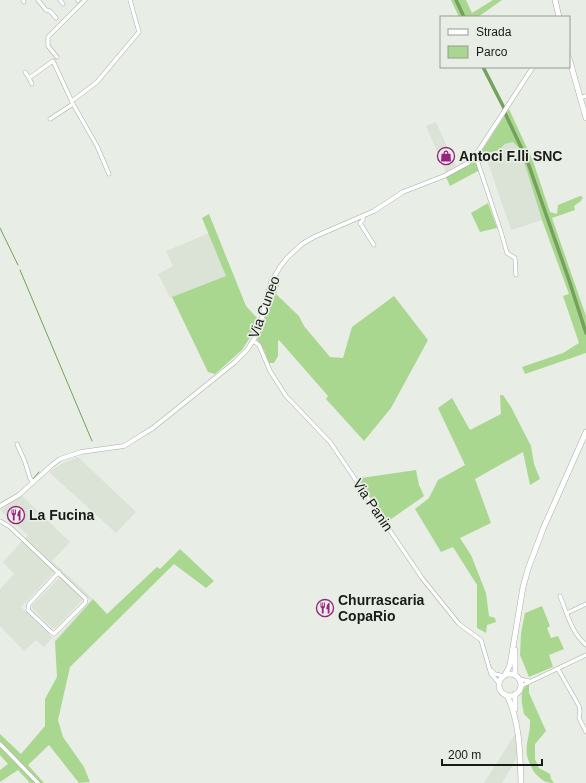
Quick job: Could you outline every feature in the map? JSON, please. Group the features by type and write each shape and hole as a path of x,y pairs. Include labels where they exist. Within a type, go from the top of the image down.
{"main road":[{"path":"555,0 558,16"},
{"path":"570,62 586,118"},
{"path":"521,783 520,744 516,722 512,705 507,695 501,691 499,683 510,665 523,587 535,548 586,432"},
{"path":"507,695 515,694 521,686 517,677 516,634"},
{"path":"505,675 509,674 517,677"},
{"path":"515,694 516,722"}],"street":[{"path":"38,0 46,10 50,11 56,18"},
{"path":"60,0 63,4"},
{"path":"57,57 48,46 48,37 85,0"},
{"path":"50,119 73,103 98,82 139,32 130,0"},
{"path":"29,78 53,61 73,103 94,140 109,174"},
{"name":"Via Cuneo","path":"0,506 19,495 52,465 69,455 124,446 132,442 153,428 235,362 245,353 253,341 262,322 271,282 287,258 302,244 314,237 363,216 382,206 403,192 444,176 468,163 531,68"},
{"path":"25,72 32,84"},
{"path":"580,98 586,96"},
{"path":"474,156 480,167 507,253 515,258 516,275"},
{"path":"360,222 363,220 363,216"},
{"path":"355,219 360,222 374,245"},
{"name":"Via Panin","path":"253,341 259,345 270,371 286,396 330,442 422,578 459,624 481,640 491,674 499,683"},
{"path":"18,444 33,483"},
{"path":"0,521 5,525"},
{"path":"0,524 10,527 59,572 86,599 86,601 59,631 54,634 28,610 28,607 29,604 59,572"},
{"path":"560,596 575,634 586,645"},
{"path":"567,614 586,604"},
{"path":"521,686 586,655"},
{"path":"558,669 579,706 579,718 586,732"},
{"path":"490,670 495,674 505,675"},
{"path":"517,677 530,681"},
{"path":"0,744 38,783"}],"shaded area":[{"path":"436,122 456,166 446,172 426,126"},
{"path":"513,142 519,148 542,220 511,230 485,154 499,150 505,144"},
{"path":"209,233 226,276 170,298 158,274 173,266 166,251"},
{"path":"78,457 136,512 116,533 49,472 63,463"},
{"path":"21,495 70,542 52,561 93,599 55,642 52,638 44,647 36,640 24,651 0,626 0,589 14,574 3,562 28,535 0,510","holes":["27,540 91,600 55,640 21,607 55,571 24,543"]},
{"path":"60,577 82,598 82,600 56,628 52,628 32,608 32,606"},
{"path":"515,734 518,756 502,783 484,783"}],"green space":[{"path":"451,0 466,0 472,13 493,0 502,0 479,16 459,16"},
{"path":"509,109 533,161 550,212 557,214 558,205 580,196 583,197 581,201 574,206 575,210 552,218 586,316 586,353 525,374 522,367 563,353 579,343 563,296 569,294 542,220 519,148 513,142 505,144 499,150 485,154 488,161 481,163 478,171 450,186 446,177 475,161"},
{"path":"488,203 497,228 480,232 471,213"},
{"path":"209,214 246,306 263,323 275,280 280,283 276,294 299,316 304,326 330,357 343,358 352,327 394,296 428,340 391,408 364,441 326,399 328,396 279,340 278,356 274,363 269,363 264,350 257,340 259,335 254,331 242,350 215,374 208,372 172,297 226,276 202,218"},
{"path":"500,395 503,395 511,407 531,446 534,464 540,479 530,485 523,452 475,479 491,523 460,538 471,555 486,593 489,616 495,618 496,622 487,625 486,633 477,628 477,585 453,547 441,552 415,509 429,498 438,480 465,465 438,408 452,398 470,430 501,414"},
{"path":"416,470 419,485 424,496 387,522 359,480 361,478"},
{"path":"180,549 214,581 206,588 174,564 70,667 58,720 63,737 84,767 90,782 79,783 49,745 28,765 44,783 30,783 18,770 0,782 0,770 8,764 0,755 0,734 21,754 45,726 45,699 57,677 55,642 93,599 107,614 157,567 160,569"},
{"path":"542,606 550,626 547,628 551,638 558,636 564,649 549,655 553,667 529,677 520,655 521,633 525,613"},
{"path":"529,684 529,693 546,731 535,744 535,759 539,768 550,774 554,783 547,782 540,778 528,760 527,748 530,720 524,714 522,706 522,693"}],"waterway":[{"path":"456,0 464,16"},
{"path":"484,68 504,108 527,160 586,333"},
{"path":"0,228 18,265"},
{"path":"20,270 92,441"},
{"path":"33,479 39,472"}],"place":[{"name":"Antoci F.lli SNC","path":"446,156"},
{"name":"La Fucina","path":"16,515"},
{"name":"Churrascaria CopaRio","path":"325,608"}]}
